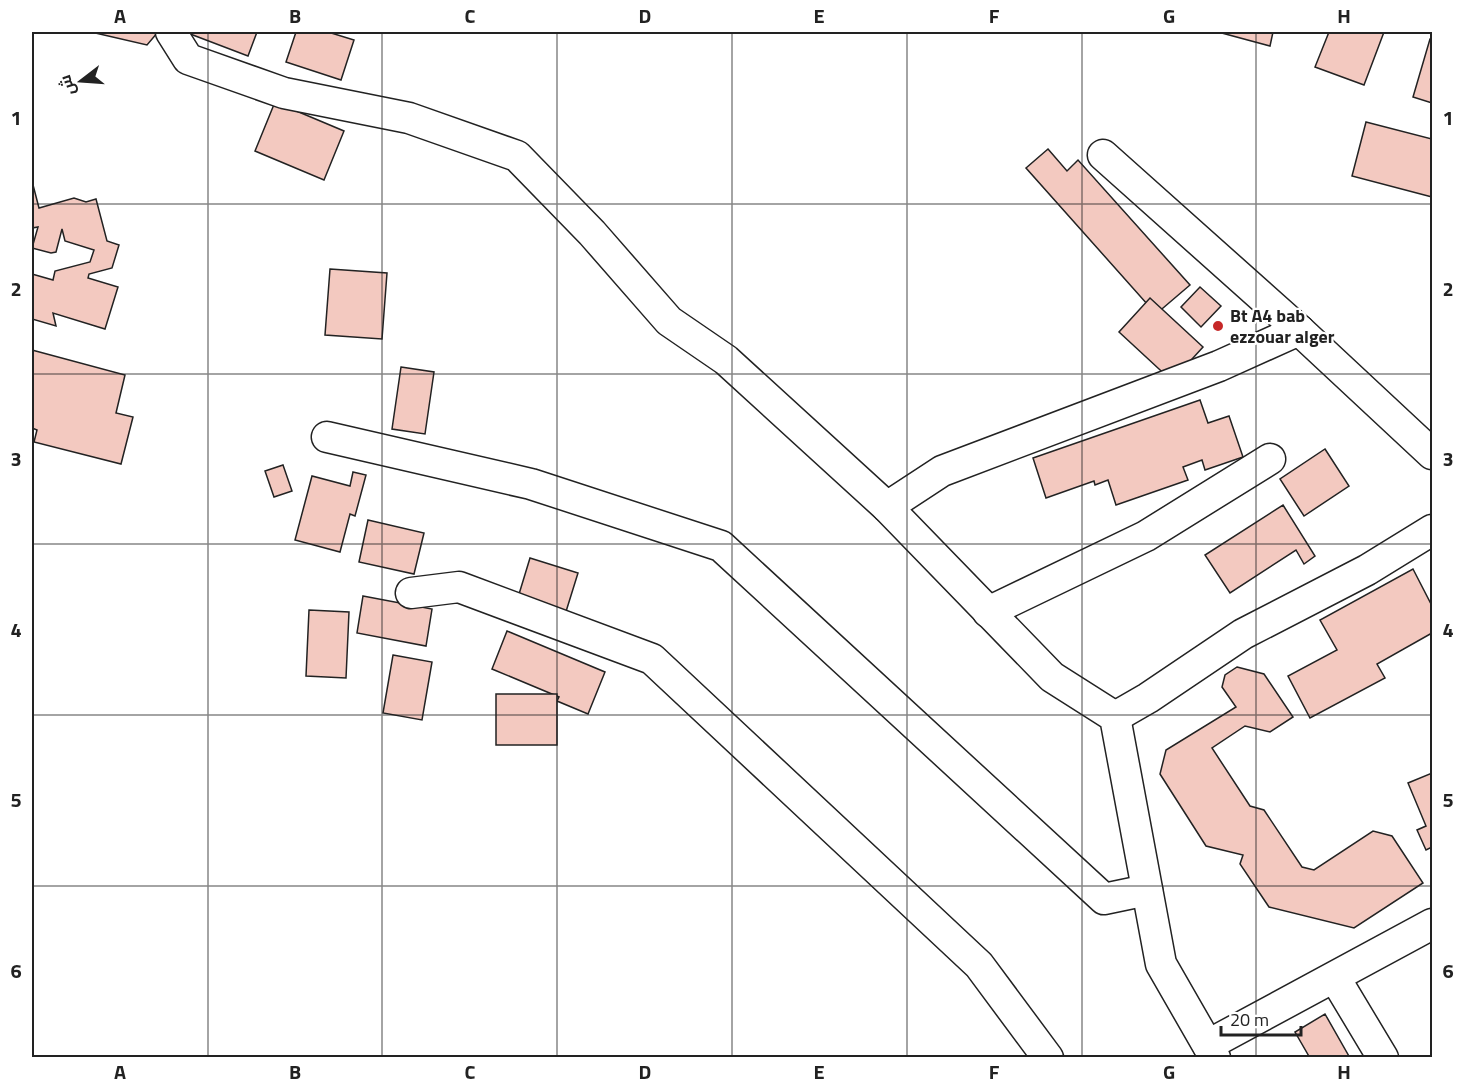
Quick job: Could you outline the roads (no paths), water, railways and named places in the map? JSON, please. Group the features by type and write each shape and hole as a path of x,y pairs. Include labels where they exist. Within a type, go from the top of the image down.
{"street":[{"path":"171,32 188,59 284,93 409,118 517,156 592,233 669,321 726,360 887,507 1052,677 1115,717 1161,964 1212,1051 1432,924"},
{"path":"1103,155 1299,330 1432,454"},
{"path":"887,507 942,471 1219,366 1299,330"},
{"path":"327,437 531,484 721,546 1104,899 1147,890"},
{"path":"988,612 1146,536 1270,459"},
{"path":"1115,717 1148,698 1243,634 1366,570 1432,530"},
{"path":"411,593 459,586 652,659 979,965 1048,1058"},
{"path":"1335,978 1383,1058"}],"place":[{"name":"Bt A4 bab ezzouar alger","path":"1218,326"}]}
